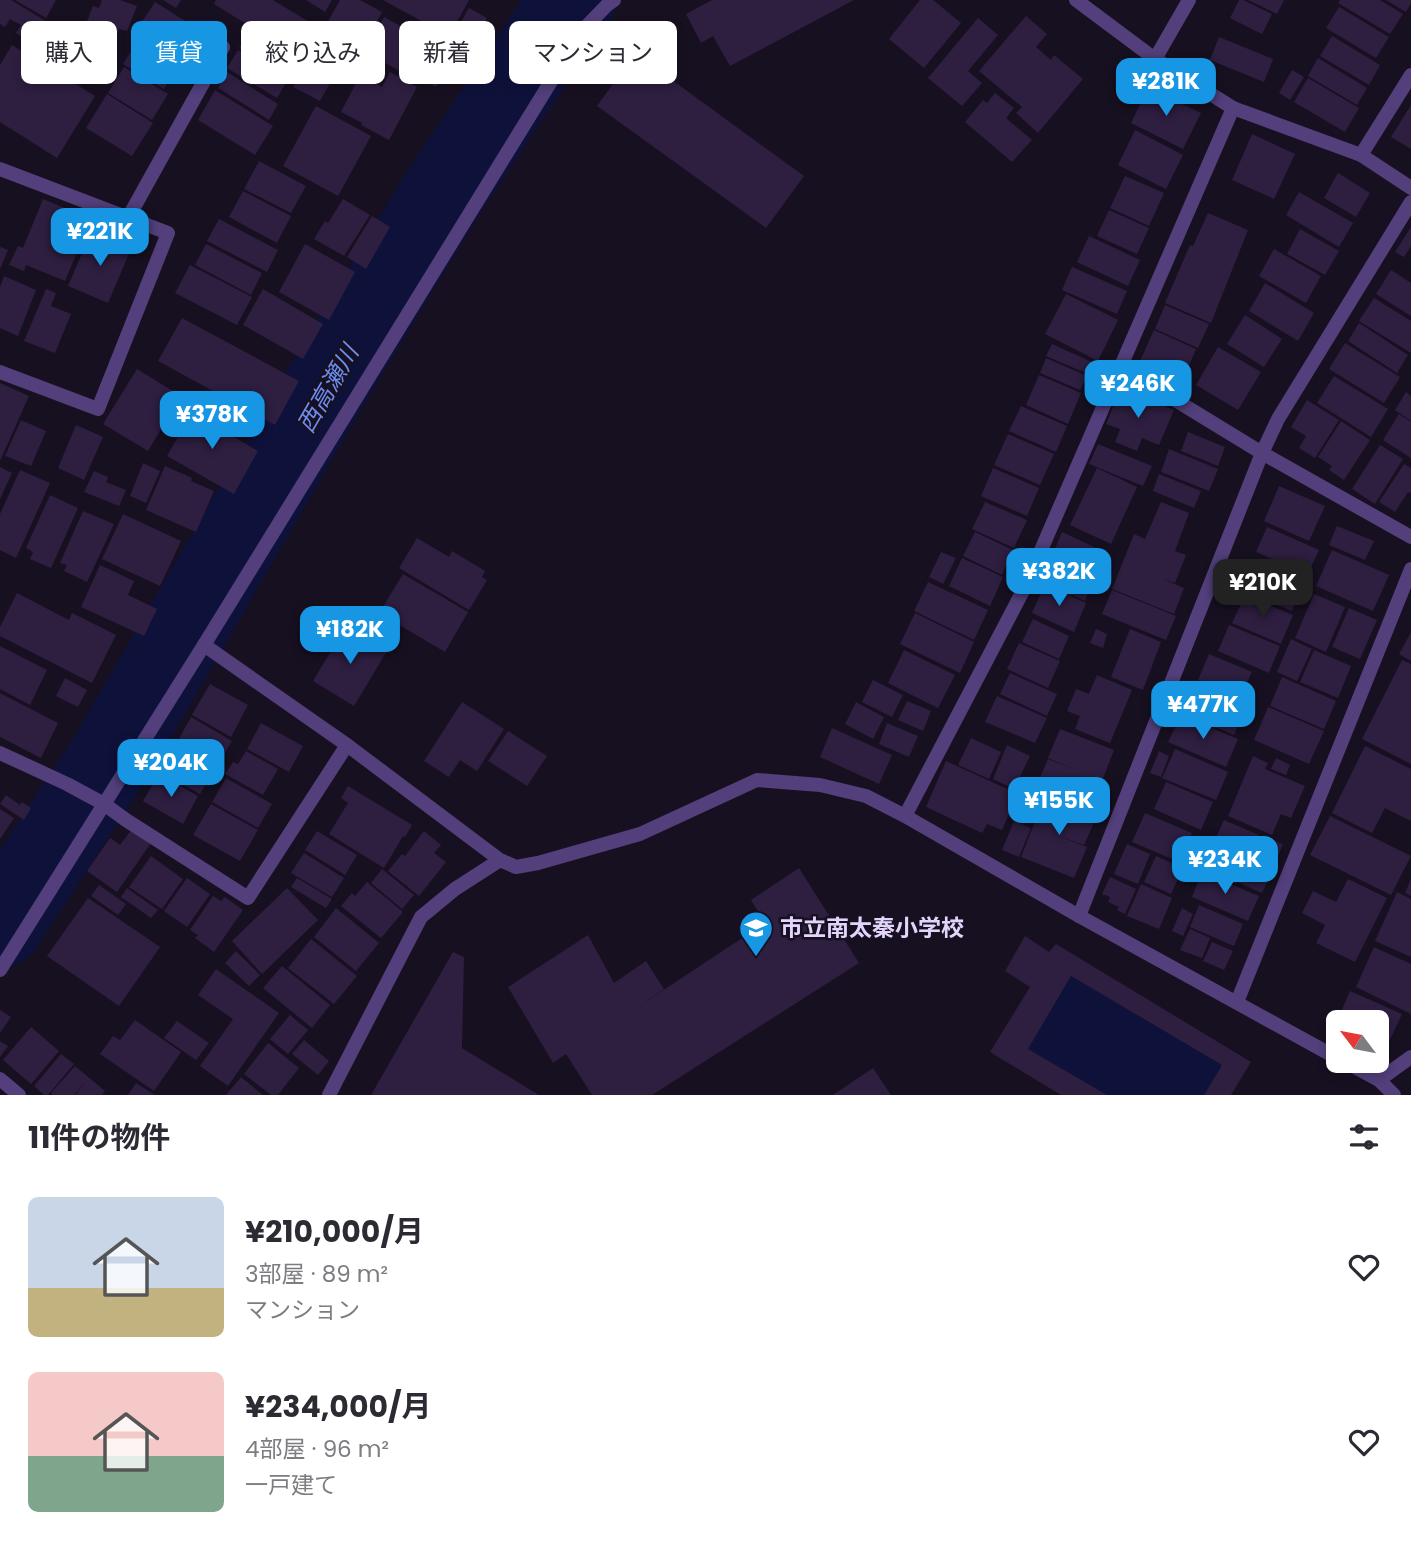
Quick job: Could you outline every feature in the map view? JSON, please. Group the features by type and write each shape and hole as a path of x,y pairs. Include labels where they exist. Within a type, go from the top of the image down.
{"street":[{"path":"1076,0 1155,59 1233,108 1362,155 1411,188"},
{"path":"1155,59 1189,0"},
{"path":"0,970 582,32 607,2"},
{"path":"1362,155 1411,75"},
{"path":"128,218 202,84"},
{"path":"905,816 1026,587 1233,108"},
{"path":"0,169 168,233 98,409 0,372"},
{"path":"1079,916 1262,453 1278,419 1411,202"},
{"path":"1119,372 1172,398 1262,453 1411,537"},
{"path":"1237,1002 1411,569"},
{"path":"204,645 347,745 500,860 516,867 640,834 757,780 820,785 866,796 905,816 1079,916 1326,1052"},
{"path":"0,753 104,804 248,898 347,745"},
{"path":"329,1095 421,917 455,889 500,860"},
{"path":"1379,1080 1411,1057"},
{"path":"1365,1073 1379,1080 1394,1095"},
{"path":"0,1079 19,1095"}],"shaded area":[{"path":"1071,976 1222,1065 1204,1095 1107,1095 1028,1049"}],"building":[{"path":"0,0 11,0 46,21 21,21 21,25 10,19 5,27 0,24"},
{"path":"15,0 56,0 46,18"},
{"path":"102,0 120,0 137,6 127,31 119,29 117,34 117,21 87,21 93,6 99,8"},
{"path":"163,0 181,0 176,8"},
{"path":"216,0 273,0 308,21 241,21 214,4"},
{"path":"306,0 332,0 325,12"},
{"path":"340,0 360,0 382,12 377,21 328,21"},
{"path":"383,0 469,0 457,21 422,21"},
{"path":"712,0 854,0 730,66 713,36 701,43 686,14"},
{"path":"920,0 933,0 961,23 924,68 889,39"},
{"path":"1239,0 1272,14 1262,34 1230,18"},
{"path":"1248,0 1284,0 1277,14"},
{"path":"1340,0 1380,0 1403,14 1390,34 1338,3"},
{"path":"1386,0 1411,0 1411,3 1406,12"},
{"path":"155,2 185,21 143,21"},
{"path":"1339,7 1389,37 1376,58 1326,28"},
{"path":"469,8 487,18 485,21 462,21"},
{"path":"1026,16 1047,34 1036,47 1051,60 1054,55 1083,79 1038,133 1016,113 1022,107 979,71"},
{"path":"384,17 399,25 399,71 385,63 385,21 382,21"},
{"path":"978,18 998,35 968,71 982,83 962,106 928,78"},
{"path":"1332,36 1380,65 1369,85 1320,56"},
{"path":"1219,37 1273,59 1264,82 1210,60"},
{"path":"12,45 21,51 21,84 75,84 95,96 57,158 0,122 0,65"},
{"path":"238,50 241,52 241,76 227,68"},
{"path":"131,51 131,69 123,64"},
{"path":"1318,58 1367,88 1357,105 1308,76"},
{"path":"124,67 131,71 131,84 152,84 168,94 152,120 108,93 114,84 117,84 117,78"},
{"path":"1292,70 1304,77 1290,100 1279,93"},
{"path":"227,72 241,81 241,84 246,84 278,104 269,120 218,88 220,84 227,84"},
{"path":"390,72 399,77 399,84 417,87 389,140 341,112 355,84 376,84 382,87"},
{"path":"1308,78 1359,108 1345,132 1294,102"},
{"path":"254,84 285,84 277,98"},
{"path":"295,84 330,84 320,101 293,87"},
{"path":"613,84 677,84 804,176 766,228 597,106"},
{"path":"1148,88 1201,113 1183,149 1131,123"},
{"path":"215,90 273,126 255,155 198,120"},
{"path":"995,93 1014,108 1006,118 1032,140 1012,162 965,122 983,100 987,103"},
{"path":"107,94 153,123 132,156 86,128"},
{"path":"1411,105 1411,149 1391,137"},
{"path":"316,106 371,136 338,196 283,166"},
{"path":"1135,130 1183,155 1166,189 1118,165"},
{"path":"1252,134 1295,154 1274,199 1232,180"},
{"path":"259,161 306,186 291,213 244,189"},
{"path":"1338,173 1370,193 1356,217 1324,198"},
{"path":"1125,176 1164,193 1149,226 1110,208"},
{"path":"243,191 291,216 277,243 229,217"},
{"path":"1299,192 1353,223 1339,247 1286,215"},
{"path":"43,199 91,219 65,281 26,265 24,271 9,265 18,246 23,248"},
{"path":"343,199 370,215 344,256 314,239"},
{"path":"1109,210 1149,228 1137,254 1097,236"},
{"path":"1208,213 1248,230 1211,323 1165,303 1190,245 1193,246"},
{"path":"372,216 390,227 366,269 347,257"},
{"path":"219,219 278,250 267,272 207,241"},
{"path":"1411,227 1411,246 1404,257 1395,252"},
{"path":"1300,229 1339,251 1325,275 1287,254"},
{"path":"91,232 131,249 108,303 68,286"},
{"path":"1089,236 1140,260 1128,286 1077,262"},
{"path":"206,244 262,273 251,295 195,265"},
{"path":"305,244 355,272 329,320 279,292"},
{"path":"0,247 8,250 0,269"},
{"path":"1274,249 1321,276 1306,303 1259,276"},
{"path":"190,265 252,297 237,325 175,293"},
{"path":"1072,267 1127,291 1117,314 1062,290"},
{"path":"1391,270 1411,283 1411,316 1376,294"},
{"path":"4,276 36,290 18,336 0,328 0,287"},
{"path":"1265,283 1314,313 1298,341 1249,311"},
{"path":"46,289 56,293 51,306 71,314 55,353 24,341"},
{"path":"263,289 323,324 303,359 243,325"},
{"path":"1066,294 1118,320 1098,361 1045,334"},
{"path":"1374,298 1411,321 1411,353 1359,321"},
{"path":"1165,305 1209,324 1198,348 1155,329"},
{"path":"1245,315 1282,339 1264,367 1227,344"},
{"path":"182,318 299,381 275,425 158,361"},
{"path":"1359,323 1408,355 1397,373 1348,341"},
{"path":"1154,330 1196,349 1183,380 1140,361"},
{"path":"1345,343 1400,377 1384,403 1329,369"},
{"path":"1052,344 1092,362 1088,374 1046,356"},
{"path":"1218,347 1261,372 1238,410 1196,385"},
{"path":"1046,358 1087,376 1080,390 1040,373"},
{"path":"137,369 181,396 148,451 103,424"},
{"path":"1039,375 1081,393 1068,424 1026,405"},
{"path":"1334,376 1388,409 1371,437 1317,403"},
{"path":"0,383 29,396 0,461"},
{"path":"1121,388 1174,410 1159,445 1142,438 1137,451 1115,442 1120,429 1106,424"},
{"path":"1406,392 1411,396 1411,421 1395,410"},
{"path":"1307,400 1339,420 1315,458 1299,448 1306,436 1291,427"},
{"path":"196,405 219,419 215,426 258,451 234,494 167,456"},
{"path":"1021,406 1067,426 1056,452 1009,431"},
{"path":"1399,414 1411,422 1411,458 1383,440"},
{"path":"21,420 46,431 31,466 5,456"},
{"path":"1341,421 1370,440 1344,480 1329,470 1332,466 1318,457"},
{"path":"76,425 103,437 84,480 58,468"},
{"path":"1188,432 1225,447 1218,466 1181,451"},
{"path":"1008,434 1054,454 1040,485 994,465"},
{"path":"1098,444 1152,466 1143,486 1089,464"},
{"path":"1380,445 1403,459 1375,504 1352,489"},
{"path":"1169,449 1218,469 1209,491 1161,472"},
{"path":"143,463 160,471 146,503 130,496"},
{"path":"1404,464 1411,468 1411,493 1408,492 1395,512 1379,502"},
{"path":"165,466 214,491 196,532 146,510"},
{"path":"0,467 12,473 0,499"},
{"path":"993,468 1039,488 1027,516 981,496"},
{"path":"1097,468 1137,487 1111,544 1070,525"},
{"path":"20,470 50,483 16,558 0,550 0,514"},
{"path":"94,471 108,477 106,482 126,490 119,506 84,492"},
{"path":"1159,474 1201,491 1194,508 1153,491"},
{"path":"1279,486 1325,506 1309,541 1264,521"},
{"path":"50,495 78,508 51,568 30,559 33,552 26,548"},
{"path":"985,502 1027,520 1014,548 972,529"},
{"path":"1161,502 1189,513 1175,551 1186,555 1175,583 1163,579 1184,588 1174,614 1112,589 1134,534 1145,539"},
{"path":"83,511 114,524 87,582 64,571 67,565 60,563"},
{"path":"123,514 181,541 160,586 102,559"},
{"path":"1337,526 1374,541 1365,560 1329,545"},
{"path":"1267,527 1319,550 1308,574 1256,552"},
{"path":"975,532 1013,550 1002,575 963,556"},
{"path":"1062,532 1107,553 1097,574 1053,554"},
{"path":"417,538 449,557 452,551 485,571 482,577 487,580 469,610 399,568"},
{"path":"1332,550 1389,575 1373,611 1316,586"},
{"path":"941,552 956,558 943,584 929,577"},
{"path":"962,558 1003,577 990,606 949,586"},
{"path":"1056,558 1096,576 1085,601 1044,582"},
{"path":"1260,561 1304,580 1292,611 1243,590 1250,575 1254,576"},
{"path":"100,565 134,581 128,595 157,609 144,636 81,607"},
{"path":"403,574 468,612 445,652 379,613"},
{"path":"928,582 988,610 974,640 914,611"},
{"path":"1045,584 1086,603 1074,632 1032,613"},
{"path":"1112,590 1176,616 1166,640 1102,614"},
{"path":"17,593 69,620 72,613 116,635 92,683 0,636 0,627"},
{"path":"1314,594 1345,607 1326,652 1295,638"},
{"path":"1245,595 1293,615 1281,644 1232,623"},
{"path":"1349,608 1377,620 1360,659 1332,647"},
{"path":"356,611 385,629 378,641 348,624"},
{"path":"915,613 974,642 960,673 900,644"},
{"path":"1033,619 1069,636 1059,659 1022,642"},
{"path":"1229,625 1280,646 1269,673 1218,651"},
{"path":"346,626 387,651 354,706 313,681"},
{"path":"1096,629 1107,634 1103,648 1090,643"},
{"path":"1130,629 1161,642 1143,690 1111,677"},
{"path":"1411,632 1411,661 1399,654"},
{"path":"1291,639 1312,649 1297,681 1277,672"},
{"path":"1019,643 1060,661 1048,688 1007,669"},
{"path":"0,646 47,670 30,705 0,689"},
{"path":"904,650 955,675 938,708 888,683"},
{"path":"1314,650 1351,666 1338,698 1300,682"},
{"path":"1209,654 1252,672 1240,698 1198,680"},
{"path":"1402,660 1411,664 1411,764 1362,739"},
{"path":"1010,673 1057,694 1047,716 1000,694"},
{"path":"1097,675 1132,690 1110,743 1075,729 1080,716 1067,711 1076,689 1089,694"},
{"path":"1282,677 1336,701 1324,729 1270,706"},
{"path":"65,678 87,690 78,707 56,696"},
{"path":"873,680 903,695 892,717 862,702"},
{"path":"1192,682 1247,706 1234,735 1179,711"},
{"path":"210,684 248,705 231,737 192,715"},
{"path":"0,693 58,723 41,758 0,737"},
{"path":"997,696 1047,718 1035,743 985,722"},
{"path":"907,701 931,711 923,731 898,720"},
{"path":"462,702 504,729 477,771 460,760 449,777 424,761"},
{"path":"856,702 884,717 873,739 845,724"},
{"path":"1268,707 1324,731 1309,764 1254,740"},
{"path":"1181,715 1238,739 1226,767 1168,742"},
{"path":"191,717 232,741 200,794 161,772 176,745 198,756 176,744"},
{"path":"261,723 303,746 289,772 247,749"},
{"path":"887,723 918,736 909,757 879,744"},
{"path":"832,728 892,755 879,784 820,757"},
{"path":"1060,729 1114,750 1093,812 1035,789 1048,759 1075,770 1048,758"},
{"path":"508,731 547,756 527,786 488,761"},
{"path":"971,738 1001,752 989,779 958,765"},
{"path":"1007,745 1030,756 1014,789 993,779"},
{"path":"1365,746 1411,769 1411,821 1385,808 1372,833 1332,813"},
{"path":"1175,749 1228,772 1216,800 1162,778"},
{"path":"246,751 278,769 263,795 225,774 233,762 238,764"},
{"path":"1159,751 1169,756 1161,777 1150,773"},
{"path":"1253,756 1268,763 1265,769 1305,786 1291,818 1281,814 1272,835 1228,816"},
{"path":"1276,758 1290,765 1286,775 1271,769"},
{"path":"946,761 1018,794 1002,830 987,824 982,833 926,807"},
{"path":"159,774 198,796 183,824 143,801"},
{"path":"226,778 272,804 258,828 212,802"},
{"path":"1166,782 1213,802 1201,830 1154,809"},
{"path":"348,786 412,825 384,868 329,834 348,803 341,798"},
{"path":"6,795 20,805 22,802 31,808 24,820 0,804"},
{"path":"1045,796 1097,816 1084,845 1054,834 1087,847 1074,878 1021,857"},
{"path":"211,804 258,830 240,861 193,835"},
{"path":"0,809 14,818 0,839"},
{"path":"1145,813 1192,833 1179,862 1132,842"},
{"path":"1330,816 1411,856 1391,895 1310,855"},
{"path":"1224,820 1259,835 1250,855 1215,840"},
{"path":"1014,821 1031,828 1019,857 1002,850"},
{"path":"132,829 151,843 117,892 87,871 110,838 120,845"},
{"path":"317,831 357,855 345,875 305,850"},
{"path":"424,831 441,845 434,853 446,862 419,896 388,871 402,854 405,856"},
{"path":"1266,837 1283,844 1276,862 1258,855"},
{"path":"1207,839 1248,857 1236,884 1195,867"},
{"path":"1127,844 1150,854 1138,884 1114,874"},
{"path":"304,853 344,878 332,897 291,873"},
{"path":"151,856 183,879 162,909 129,887"},
{"path":"1156,856 1183,868 1171,894 1144,882"},
{"path":"1250,859 1273,869 1262,893 1239,883"},
{"path":"799,868 859,963 652,1095 592,1095 566,1054 553,1063 508,987 588,935 614,983 646,961 664,989 639,1006 765,923 751,900"},
{"path":"382,869 414,895 402,909 371,883"},
{"path":"1202,872 1259,896 1248,921 1192,897"},
{"path":"1110,877 1136,889 1125,914 1117,910 1119,907 1108,902 1110,897 1102,894"},
{"path":"187,878 210,894 187,927 164,911"},
{"path":"297,878 332,899 326,908 291,887"},
{"path":"1348,879 1387,898 1355,962 1316,943 1325,925 1302,913 1313,891 1336,902"},
{"path":"1411,879 1411,896 1405,893"},
{"path":"367,882 403,912 381,938 341,906 352,893 355,896"},
{"path":"1141,884 1172,898 1159,929 1127,916"},
{"path":"99,885 126,904 118,915 91,896"},
{"path":"127,888 158,910 151,918 121,897"},
{"path":"287,888 318,920 262,974 232,941"},
{"path":"1397,892 1411,899 1411,957 1375,941"},
{"path":"213,896 221,901 225,897 243,910 214,952 195,938 198,935 190,930"},
{"path":"88,898 160,947 119,1006 47,956"},
{"path":"1199,905 1243,924 1234,946 1190,927"},
{"path":"336,908 379,943 356,971 314,937"},
{"path":"1182,908 1193,914 1183,936 1172,931"},
{"path":"1190,929 1210,938 1202,958 1180,950"},
{"path":"1025,936 1049,952 1056,944 1251,1062 1231,1095 1204,1095 1222,1065 1071,976 1028,1049 1107,1095 1061,1095 990,1052 1030,987 1005,971"},
{"path":"311,939 357,976 334,1004 288,968"},
{"path":"1212,942 1233,951 1224,970 1203,961"},
{"path":"1374,947 1411,964 1411,1014 1356,987"},
{"path":"236,951 260,975 249,986 225,963"},
{"path":"453,952 464,957 462,1048 539,1095 371,1095"},
{"path":"282,966 330,1005 312,1028 263,988"},
{"path":"216,969 279,1013 228,1086 200,1066 233,1019 198,995"},
{"path":"1350,991 1402,1014 1390,1040 1390,1010 1342,1010"},
{"path":"0,1010 11,1017 0,1033"},
{"path":"290,1015 308,1030 288,1054 270,1039"},
{"path":"135,1020 181,1052 154,1091 100,1054 113,1036 120,1040"},
{"path":"177,1021 209,1043 196,1060 164,1038"},
{"path":"31,1027 59,1051 31,1084 3,1060"},
{"path":"304,1040 329,1061 318,1075 292,1054"},
{"path":"0,1041 8,1046 0,1057"},
{"path":"268,1043 299,1068 278,1095 271,1095 244,1074"},
{"path":"61,1054 74,1064 48,1095 44,1095 34,1086"},
{"path":"75,1066 105,1091 102,1095 75,1095 86,1081 74,1095 51,1093"},
{"path":"873,1068 891,1095 833,1095"},
{"path":"241,1077 263,1095 226,1095"},
{"path":"136,1083 155,1095 128,1095"}],"waterway":[{"name":"西高瀬川","path":"0,926 110,759 328,383 440,198 574,0"}],"place":[{"name":"市立南太秦小学校","path":"756,958"}]}
